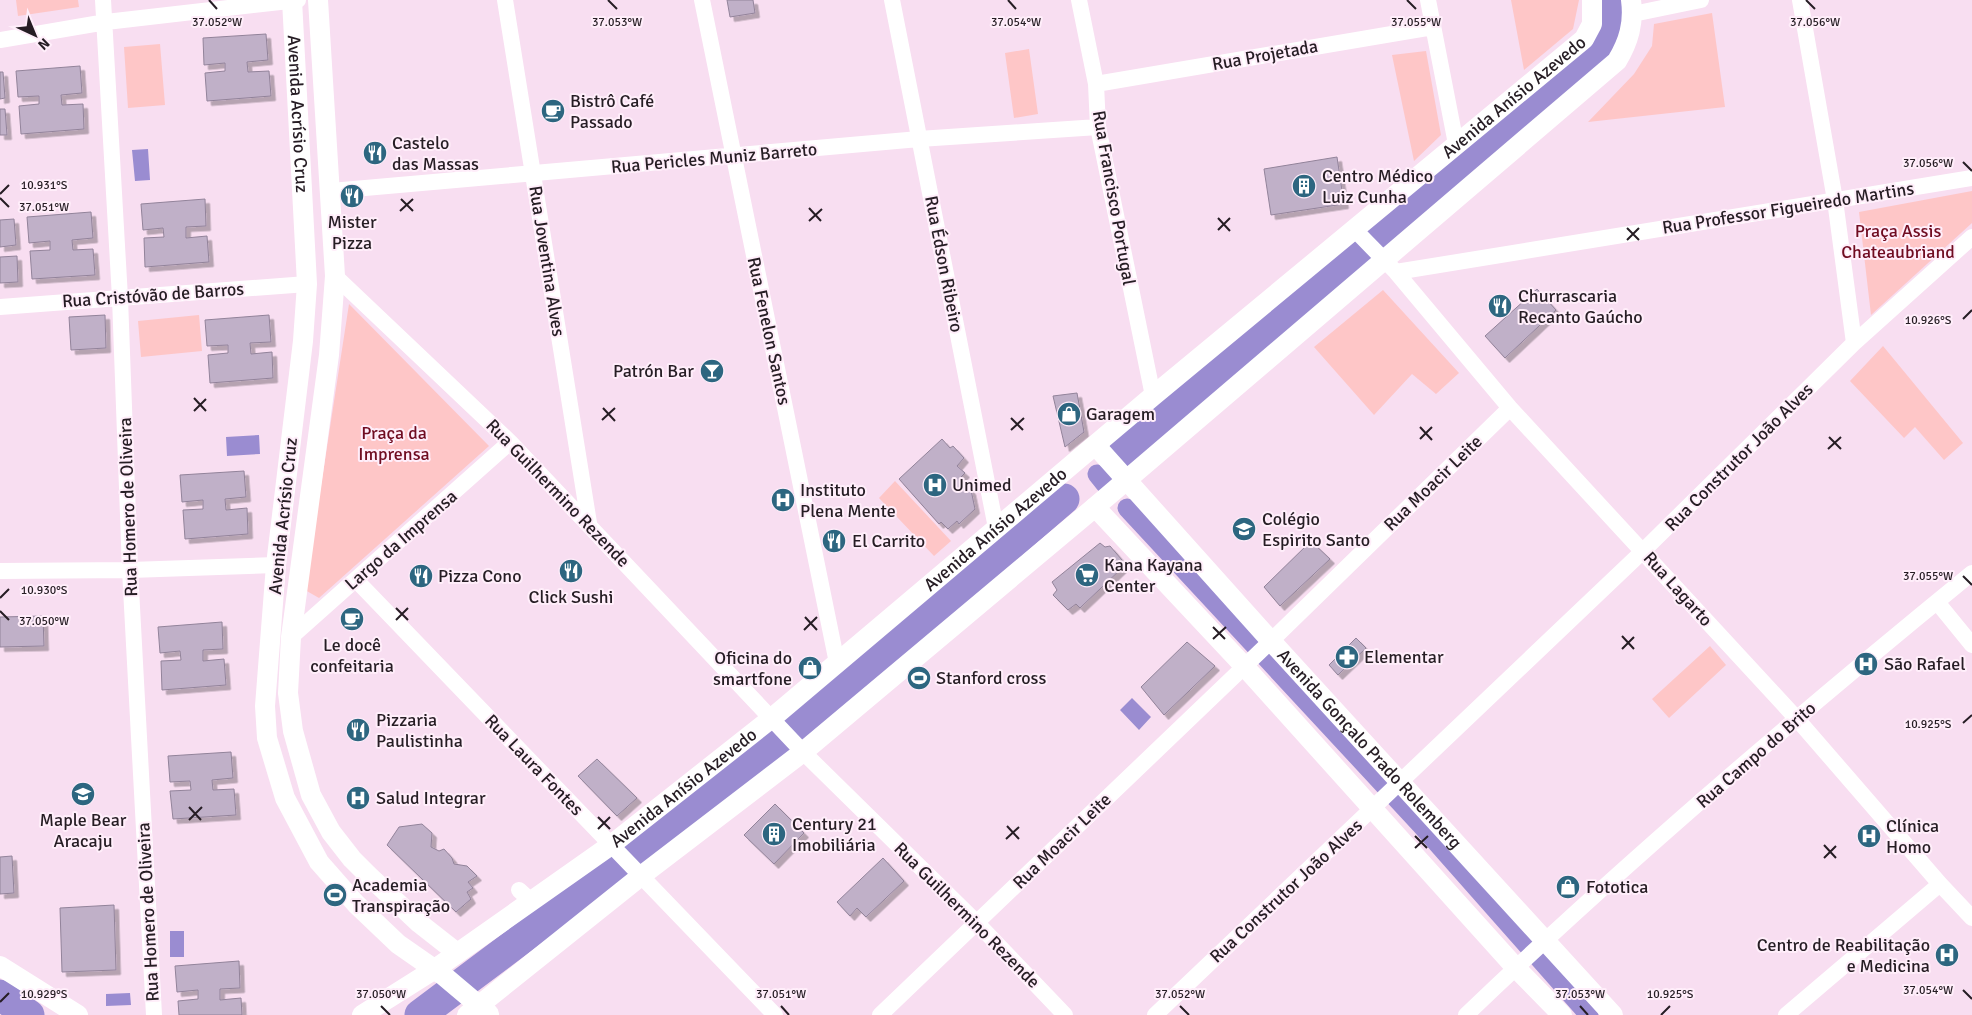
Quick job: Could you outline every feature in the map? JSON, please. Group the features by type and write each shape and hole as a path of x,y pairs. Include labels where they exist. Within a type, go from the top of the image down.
{"street":[{"name":"Rua Homero de Oliveira","path":"103,0 106,22 120,298 130,570 154,1015"},
{"name":"Avenida Acrísio Cruz","path":"318,0 335,276 329,355 291,637 288,693 292,731 311,795 331,832 352,859 419,923 456,952"},
{"name":"Rua Joventina Alves","path":"505,0 589,523"},
{"name":"Rua Fenelon Santos","path":"702,0 837,662"},
{"name":"Rua Édson Ribeiro","path":"892,0 996,528"},
{"name":"Rua Francisco Portugal","path":"1079,0 1096,84 1098,127 1153,396"},
{"path":"1428,0 1456,144"},
{"path":"477,1008 638,873 801,750 1095,507 1386,262 1617,61 1628,44 1632,7 1701,0"},
{"path":"1800,0 1835,200 1854,343"},
{"path":"0,40 106,22 294,1"},
{"name":"Avenida Acrísio Cruz","path":"294,1 307,284 303,341 276,565 265,706 267,738 285,798 319,862 356,904 398,944 439,972 477,1008"},
{"name":"Avenida Anísio Azevedo","path":"362,1015 439,972 456,952 525,895 615,849 776,722 837,662 1096,446 1153,396 1359,235 1456,144 1584,39 1592,24 1593,4"},
{"name":"Rua Projetada","path":"1096,84 1434,27"},
{"name":"Rua Pericles Muniz Barreto","path":"331,191 919,139 1098,127"},
{"name":"Rua Professor Figueiredo Martins","path":"1386,262 1835,200 1972,178"},
{"name":"Rua Lagarto","path":"1359,235 1386,262 1510,408 1797,719 1940,884 1972,918"},
{"name":"Rua Construtor João Alves","path":"1155,1015 1643,551 1854,343 1972,237"},
{"name":"Rua Guilhermino Rezende","path":"335,276 510,442 589,523 801,750 977,923 1065,1015"},
{"name":"Rua Cristóvão de Barros","path":"0,307 307,284"},
{"name":"Rua Moacir Leite","path":"880,1015 1510,408"},
{"name":"Largo da Imprensa","path":"291,637 510,442"},
{"name":"Avenida Gonçalo Prado Rolemberg","path":"1096,446 1267,644 1541,944 1613,1015"},
{"name":"Avenida Gonçalo Prado Rolemberg","path":"1095,507 1247,663 1377,805 1562,1015"},
{"path":"0,571 130,570 276,565"},
{"name":"Rua Campo do Brito","path":"1519,965 1797,719 1972,574"},
{"name":"Rua Laura Fontes","path":"356,580 775,1015"},
{"path":"1937,602 1972,645"},
{"path":"1786,1015 1940,884"},
{"path":"1466,1015 1519,965"},
{"path":"0,966 78,1015"}],"green space":[{"path":"16,0 78,0 79,7 18,16"},
{"path":"1511,0 1579,0 1573,29 1524,70"},
{"path":"1712,13 1725,107 1588,122 1634,74 1652,46 1654,24"},
{"path":"160,44 165,105 128,108 124,47"},
{"path":"1029,49 1038,114 1014,118 1005,53"},
{"path":"1426,51 1441,135 1414,161 1392,55"},
{"name":"Praça Assis Chateaubriand","path":"1972,191 1972,223 1871,315 1859,212"},
{"path":"1383,290 1459,373 1436,394 1412,374 1374,415 1314,347"},
{"name":"Praça da Imprensa","path":"349,304 489,446 319,598 305,590"},
{"path":"199,315 202,351 141,357 138,321"},
{"path":"1883,346 1963,443 1944,460 1915,427 1904,438 1850,381"},
{"path":"895,481 951,541 934,556 879,498"},
{"path":"1710,646 1726,665 1669,718 1652,699"}],"shaded area":[{"path":"148,149 150,180 135,181 132,150"},
{"path":"259,435 260,454 227,456 226,437"},
{"path":"1132,698 1151,717 1139,730 1120,710"},
{"path":"170,931 184,931 184,957 170,957"},
{"path":"130,993 131,1005 106,1006 106,994"}],"building":[{"path":"727,0 753,0 755,13 730,17"},
{"path":"266,34 268,60 247,62 248,72 269,71 271,96 207,101 205,73 225,71 225,63 204,65 203,38"},
{"path":"80,66 82,93 61,95 62,105 83,104 84,129 21,134 19,106 39,104 39,96 18,97 16,71"},
{"path":"0,72 3,72 5,98 0,99"},
{"path":"0,109 5,109 7,135 0,135"},
{"name":"Centro Médico Luiz Cunha","path":"1337,157 1344,204 1271,215 1264,169"},
{"path":"205,199 206,226 186,227 186,238 207,236 209,262 145,267 144,238 164,237 163,228 143,230 141,204"},
{"path":"91,212 93,238 72,240 73,250 93,249 95,275 32,279 30,251 50,250 50,241 29,243 27,217"},
{"path":"14,219 16,245 0,247 0,220"},
{"path":"17,256 18,282 0,283 0,257"},
{"path":"1537,289 1556,310 1505,358 1485,336"},
{"path":"105,315 106,348 71,350 69,317"},
{"path":"269,315 271,342 250,343 251,354 272,352 273,378 210,383 208,355 228,353 228,345 207,346 205,320"},
{"name":"Garagem","path":"1077,393 1084,432 1065,447 1053,396"},
{"name":"Unimed","path":"942,439 950,448 953,446 964,458 957,466 965,473 960,478 971,490 975,509 959,524 957,521 948,529 941,522 939,524 899,479"},
{"path":"244,471 246,497 225,499 226,510 247,508 248,534 185,539 183,510 203,509 203,500 182,502 180,475"},
{"path":"1311,541 1330,559 1280,606 1264,587"},
{"name":"Kana Kayana Center","path":"1100,543 1105,547 1110,546 1122,560 1118,562 1122,568 1080,608 1076,604 1068,610 1053,595 1057,590 1052,582"},
{"path":"43,616 44,646 0,647 0,617"},
{"path":"222,622 223,649 203,650 203,661 224,659 226,685 162,690 161,661 181,660 180,651 160,653 158,627"},
{"name":"Elementar","path":"1356,638 1366,648 1338,675 1329,665"},
{"path":"1187,642 1215,666 1164,715 1141,687"},
{"path":"231,752 233,778 212,780 213,790 234,789 236,815 173,819 170,791 191,790 190,781 170,782 168,756"},
{"path":"597,759 637,798 617,816 578,776"},
{"name":"Century 21 Imobiliária","path":"775,804 804,833 774,864 744,835"},
{"path":"422,824 432,833 431,847 439,851 444,849 452,858 454,864 467,866 477,876 468,882 473,888 467,892 471,899 456,912 387,845 399,827"},
{"path":"12,856 14,893 0,894 0,857"},
{"path":"883,858 904,881 866,917 857,908 850,916 837,902"},
{"path":"114,905 116,970 62,972 60,908"},
{"path":"239,961 240,988 220,989 220,1000 241,998 242,1015 179,1015 178,1001 198,999 198,990 177,992 175,966"}],"waterway":[{"path":"1124,451 1604,45 1613,25 1609,0"},
{"path":"1097,474 1105,484"},
{"path":"420,1015 668,829 870,667 1064,499"},
{"path":"1127,508 1420,824 1589,1015"},
{"path":"0,995 29,1015"}],"place":[{"name":"Bistrô Café Passado","path":"553,111"},
{"name":"Castelo das Massas","path":"375,153"},
{"name":"Centro Médico Luiz Cunha","path":"1304,186"},
{"name":"Mister Pizza","path":"352,196"},
{"name":"Churrascaria Recanto Gaúcho","path":"1500,306"},
{"name":"Patrón Bar","path":"712,371"},
{"name":"Garagem","path":"1069,414"},
{"name":"Unimed","path":"935,485"},
{"name":"Instituto Plena Mente","path":"783,500"},
{"name":"Colégio Espirito Santo","path":"1244,529"},
{"name":"El Carrito","path":"834,541"},
{"name":"Click Sushi","path":"571,571"},
{"name":"Kana Kayana Center","path":"1087,575"},
{"name":"Pizza Cono","path":"421,576"},
{"name":"Le docê confeitaria","path":"352,619"},
{"name":"Elementar","path":"1347,657"},
{"name":"São Rafael","path":"1866,664"},
{"name":"Oficina do smartfone","path":"810,668"},
{"name":"Stanford cross","path":"919,678"},
{"name":"Pizzaria Paulistinha","path":"358,730"},
{"name":"Maple Bear Aracaju","path":"83,794"},
{"name":"Salud Integrar","path":"358,798"},
{"name":"Century 21 Imobiliária","path":"774,834"},
{"name":"Clínica Homo","path":"1869,836"},
{"name":"Fototica","path":"1568,887"},
{"name":"Academia Transpiração","path":"335,895"},
{"name":"Centro de Reabilitação e Medicina","path":"1947,955"}]}
